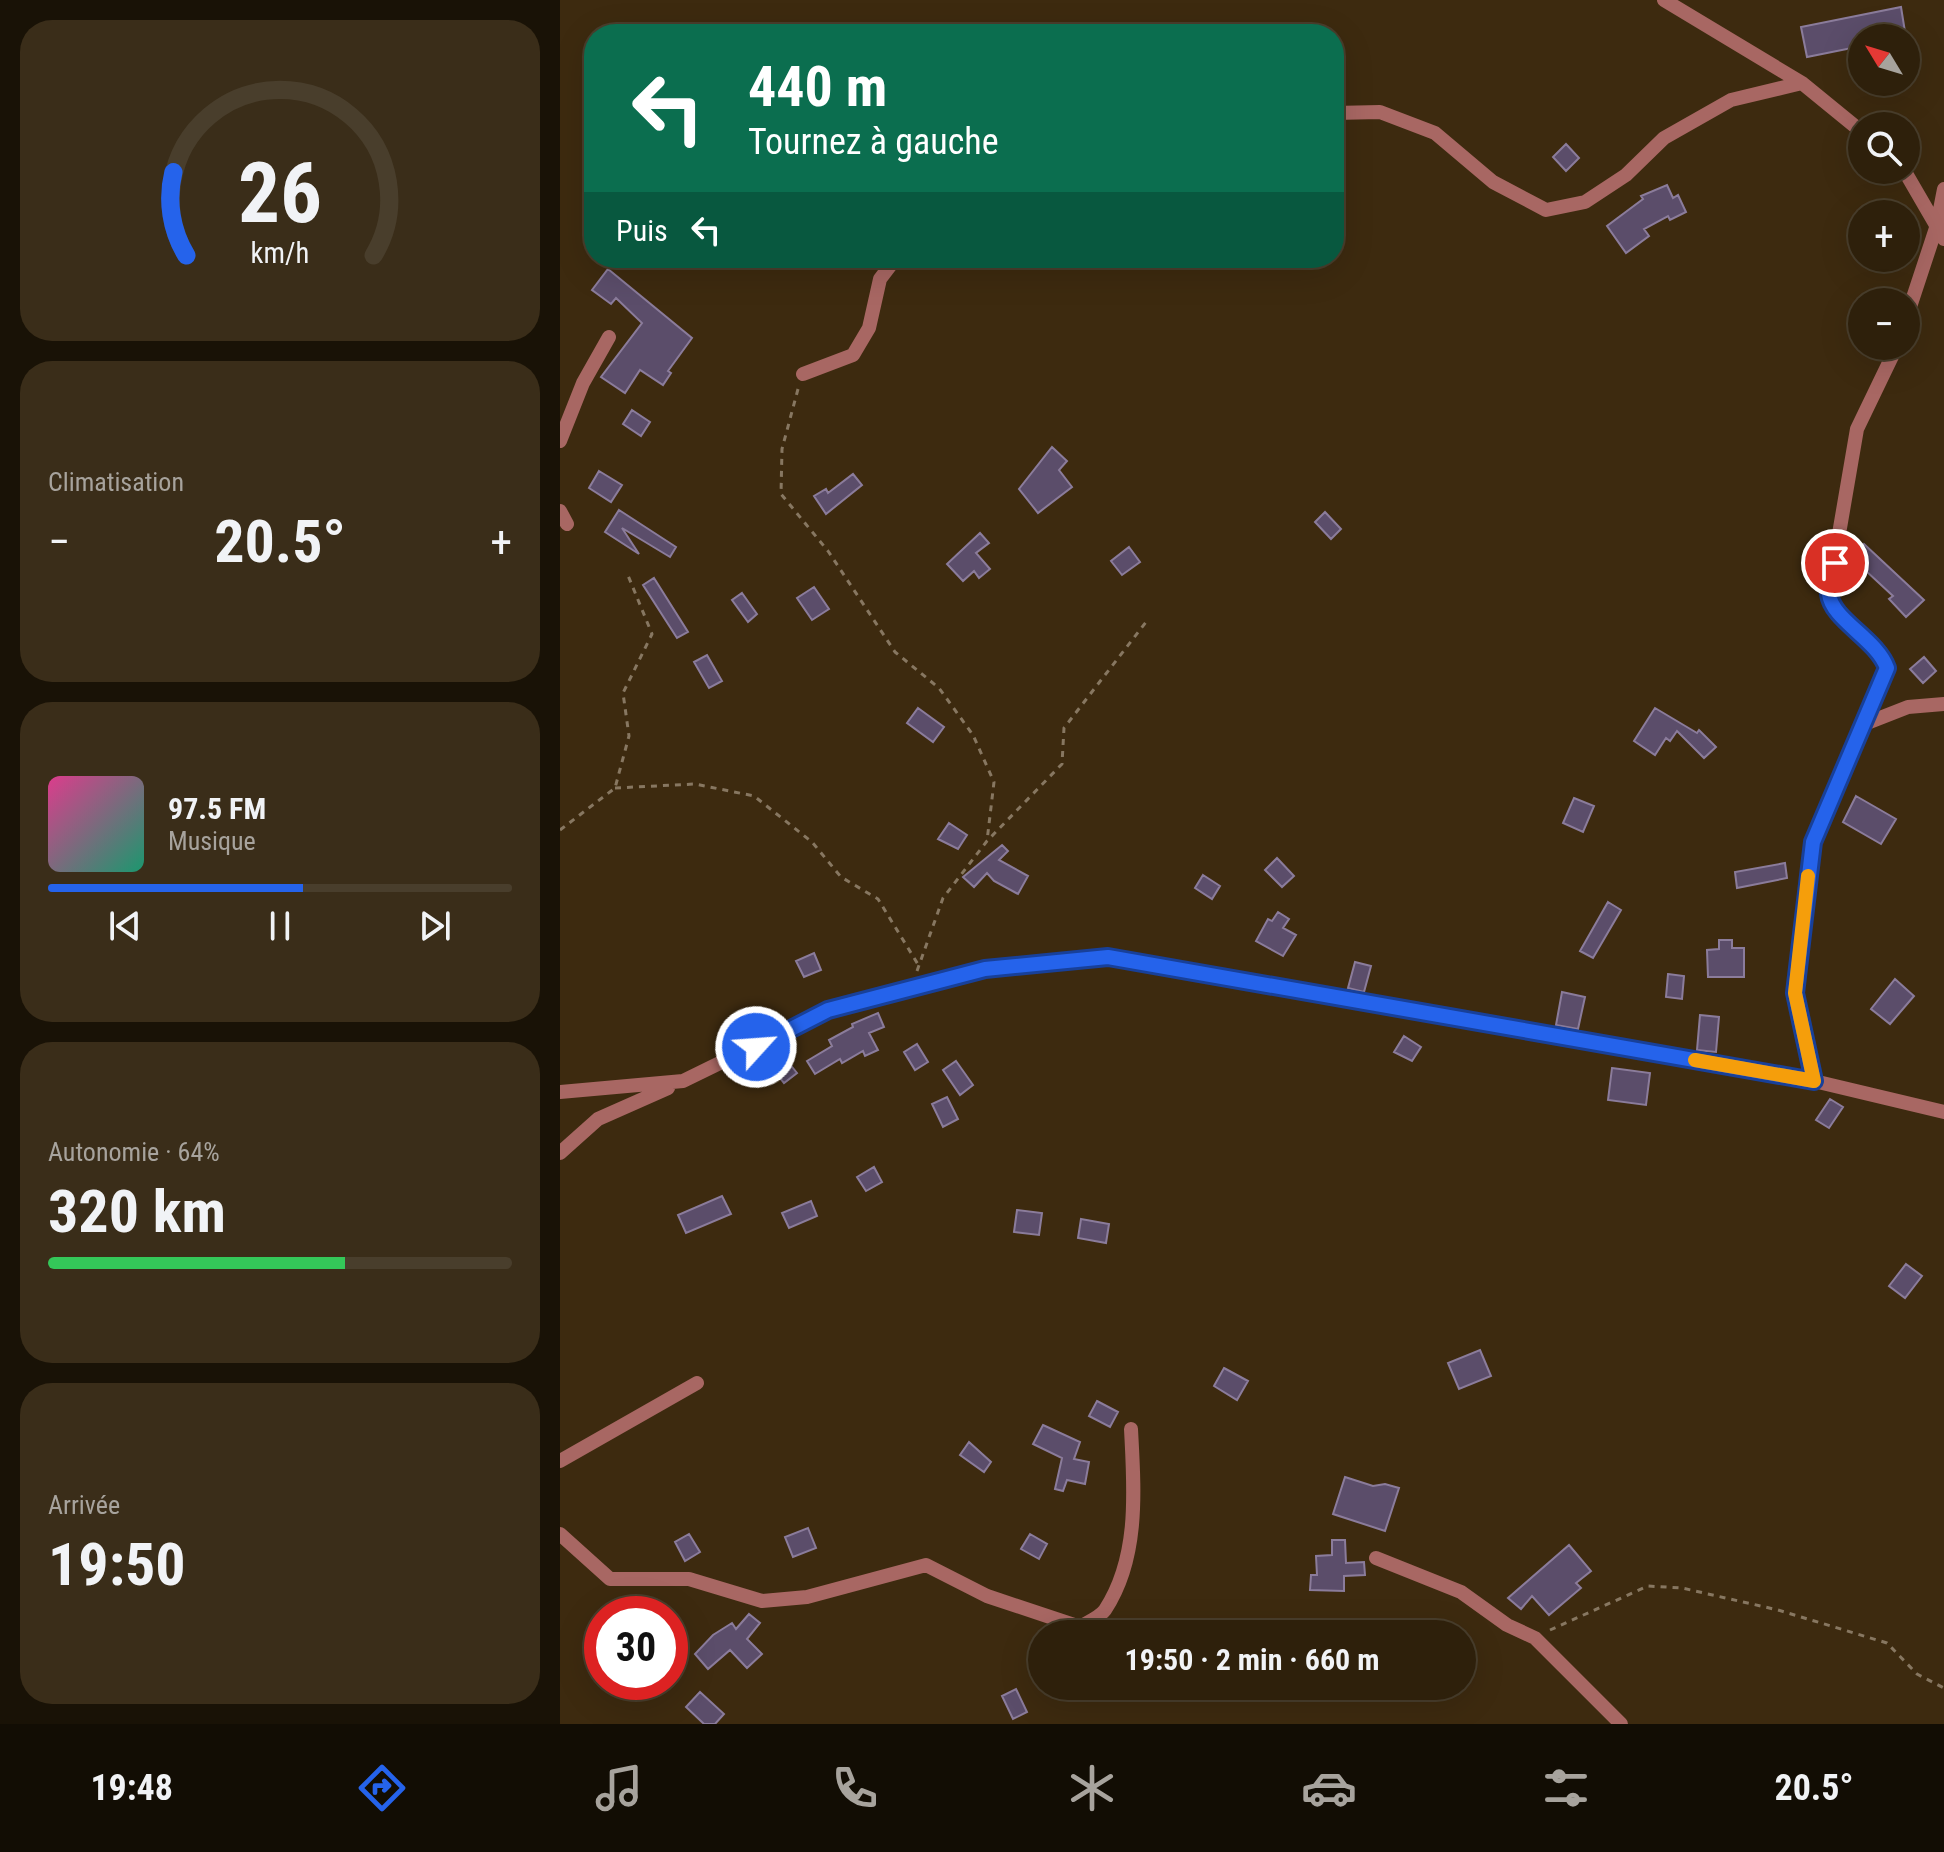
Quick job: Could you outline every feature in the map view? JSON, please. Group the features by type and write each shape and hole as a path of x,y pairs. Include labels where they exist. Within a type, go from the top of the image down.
{"street":[{"path":"1664,0 1802,83 1848,121"},
{"path":"1344,113 1380,112 1435,133 1493,182 1546,210 1585,202 1626,175 1664,138 1731,100 1802,83"},
{"path":"1912,184 1940,232"},
{"path":"1918,288 1940,232 1944,189"},
{"path":"803,374 853,355 869,328 880,279 888,268"},
{"path":"560,441 583,383 609,337"},
{"path":"1814,1081 1795,993 1813,842 1887,668 1882,652 1832,606 1829,592 1857,429 1890,360"},
{"path":"1862,725 1908,707 1944,704"},
{"path":"560,1153 598,1119 828,1010 985,969 1108,957 1814,1081 1944,1112"},
{"path":"560,1092 683,1081"},
{"path":"560,1461 697,1383"},
{"path":"560,1534 610,1579 689,1579 762,1601 807,1597 926,1565 987,1596 1080,1627 1104,1612 1127,1564 1134,1489 1131,1429"},
{"path":"1376,1558 1461,1592 1507,1625 1535,1638 1621,1724"}],"path":[{"path":"803,374 782,449 781,494 828,551 895,652 939,688 973,735 994,782 987,841"},
{"path":"615,788 629,736 623,693 652,634 627,573"},
{"path":"910,989 943,898 987,841 1062,764 1064,728 1146,622"},
{"path":"560,830 615,788 695,784 754,796 812,842 841,877 878,899 919,966"},
{"path":"1535,1638 1648,1586 1682,1588 1778,1610 1887,1643 1917,1674 1944,1688"}],"building":[{"path":"1901,7 1904,24 1848,24 1848,49 1807,57 1801,27"},
{"path":"1566,144 1579,158 1566,171 1553,157"},
{"path":"1667,185 1673,198 1678,195 1686,212 1670,220 1668,216 1644,229 1649,236 1626,253 1607,226 1643,199 1641,196"},
{"path":"608,269 692,338 668,371 671,373 663,385 640,370 625,393 601,377 642,323 616,298 611,304 592,290"},
{"path":"632,410 650,422 641,436 623,424"},
{"path":"1052,447 1067,461 1059,470 1072,487 1038,513 1019,489"},
{"path":"599,471 622,485 611,502 589,488"},
{"path":"853,474 862,485 826,514 814,496 826,489 828,493"},
{"path":"619,510 676,547 670,557 622,528 639,554 605,532"},
{"path":"1325,512 1341,529 1331,539 1315,522"},
{"path":"980,533 989,543 976,553 990,569 979,578 974,571 963,581 947,564"},
{"path":"1864,544 1924,600 1906,617 1889,599 1893,596 1865,570 1851,562"},
{"path":"1129,547 1140,562 1122,575 1111,561"},
{"path":"654,578 688,632 677,638 643,585"},
{"path":"814,587 829,609 812,620 797,598"},
{"path":"742,593 757,614 748,622 732,600"},
{"path":"707,655 722,681 709,688 694,662"},
{"path":"1924,657 1936,671 1923,683 1910,669"},
{"path":"918,708 944,727 933,742 907,723"},
{"path":"1655,708 1697,733 1699,730 1716,747 1704,758 1677,731 1670,741 1666,738 1655,755 1634,741"},
{"path":"1856,796 1896,819 1881,844 1843,822"},
{"path":"1574,798 1594,806 1583,832 1563,823"},
{"path":"949,823 967,835 958,849 938,839"},
{"path":"1002,845 1008,851 999,860 1028,876 1018,894 994,881 987,873 974,887 963,877"},
{"path":"1277,858 1294,876 1282,887 1265,870"},
{"path":"1785,863 1787,878 1737,888 1735,872"},
{"path":"1203,875 1220,886 1212,899 1195,888"},
{"path":"1608,902 1621,910 1593,958 1580,951"},
{"path":"1278,912 1289,919 1283,928 1296,935 1283,956 1256,941 1268,919 1272,921"},
{"path":"1719,940 1732,940 1732,948 1744,948 1744,977 1708,977 1707,950 1719,949"},
{"path":"814,953 821,970 804,977 796,961"},
{"path":"1355,962 1371,966 1364,992 1348,988"},
{"path":"1668,974 1684,976 1682,999 1666,997"},
{"path":"1895,979 1914,996 1890,1024 1871,1009"},
{"path":"1562,992 1585,997 1578,1029 1556,1025"},
{"path":"878,1013 884,1027 869,1033 878,1050 865,1056 863,1051 842,1063 840,1059 815,1074 807,1061 832,1046 829,1040 853,1027 852,1024"},
{"path":"1700,1015 1719,1017 1716,1052 1697,1050"},
{"path":"1404,1036 1421,1047 1412,1061 1394,1052"},
{"path":"917,1044 928,1062 915,1070 904,1052"},
{"path":"785,1058 797,1073 784,1083 772,1068"},
{"path":"956,1061 973,1085 960,1095 943,1070"},
{"path":"1612,1068 1650,1073 1646,1105 1608,1100"},
{"path":"947,1097 958,1119 943,1127 932,1104"},
{"path":"1830,1099 1843,1107 1829,1128 1816,1120"},
{"path":"874,1167 882,1182 866,1191 857,1177"},
{"path":"722,1196 731,1214 686,1233 678,1215"},
{"path":"811,1201 817,1216 789,1228 782,1213"},
{"path":"1017,1210 1042,1213 1039,1235 1014,1232"},
{"path":"1081,1219 1109,1224 1106,1243 1078,1238"},
{"path":"1906,1264 1922,1276 1905,1298 1889,1286"},
{"path":"1480,1350 1491,1376 1459,1389 1448,1363"},
{"path":"1224,1368 1248,1381 1237,1400 1214,1386"},
{"path":"1097,1401 1118,1412 1110,1427 1089,1416"},
{"path":"1043,1425 1080,1442 1074,1459 1089,1462 1085,1484 1067,1480 1063,1491 1055,1489 1062,1458 1033,1444"},
{"path":"969,1442 991,1462 984,1472 960,1455"},
{"path":"1345,1477 1373,1486 1385,1484 1399,1488 1385,1531 1333,1514"},
{"path":"808,1528 816,1548 793,1557 785,1537"},
{"path":"689,1534 700,1552 685,1561 675,1542"},
{"path":"1030,1534 1047,1544 1039,1559 1021,1549"},
{"path":"1332,1540 1345,1540 1346,1563 1364,1562 1365,1575 1344,1576 1344,1591 1310,1590 1311,1575 1317,1575 1316,1556 1332,1555"},
{"path":"1569,1545 1591,1571 1576,1583 1581,1588 1549,1615 1532,1596 1521,1609 1508,1598"},
{"path":"749,1614 760,1623 747,1639 762,1654 747,1668 730,1650 708,1669 695,1654 713,1635 732,1623 736,1629"},
{"path":"1016,1689 1027,1712 1013,1719 1002,1696"},
{"path":"700,1692 724,1714 715,1724 704,1724 686,1707"}],"slow traffic":[{"path":"1695,1060 1814,1081 1795,993 1808,876"}],"route":[{"path":"756,1047 828,1010 985,969 1108,957 1814,1081 1795,993 1813,842 1887,668 1882,652 1832,606 1829,592 1835,563"}]}
